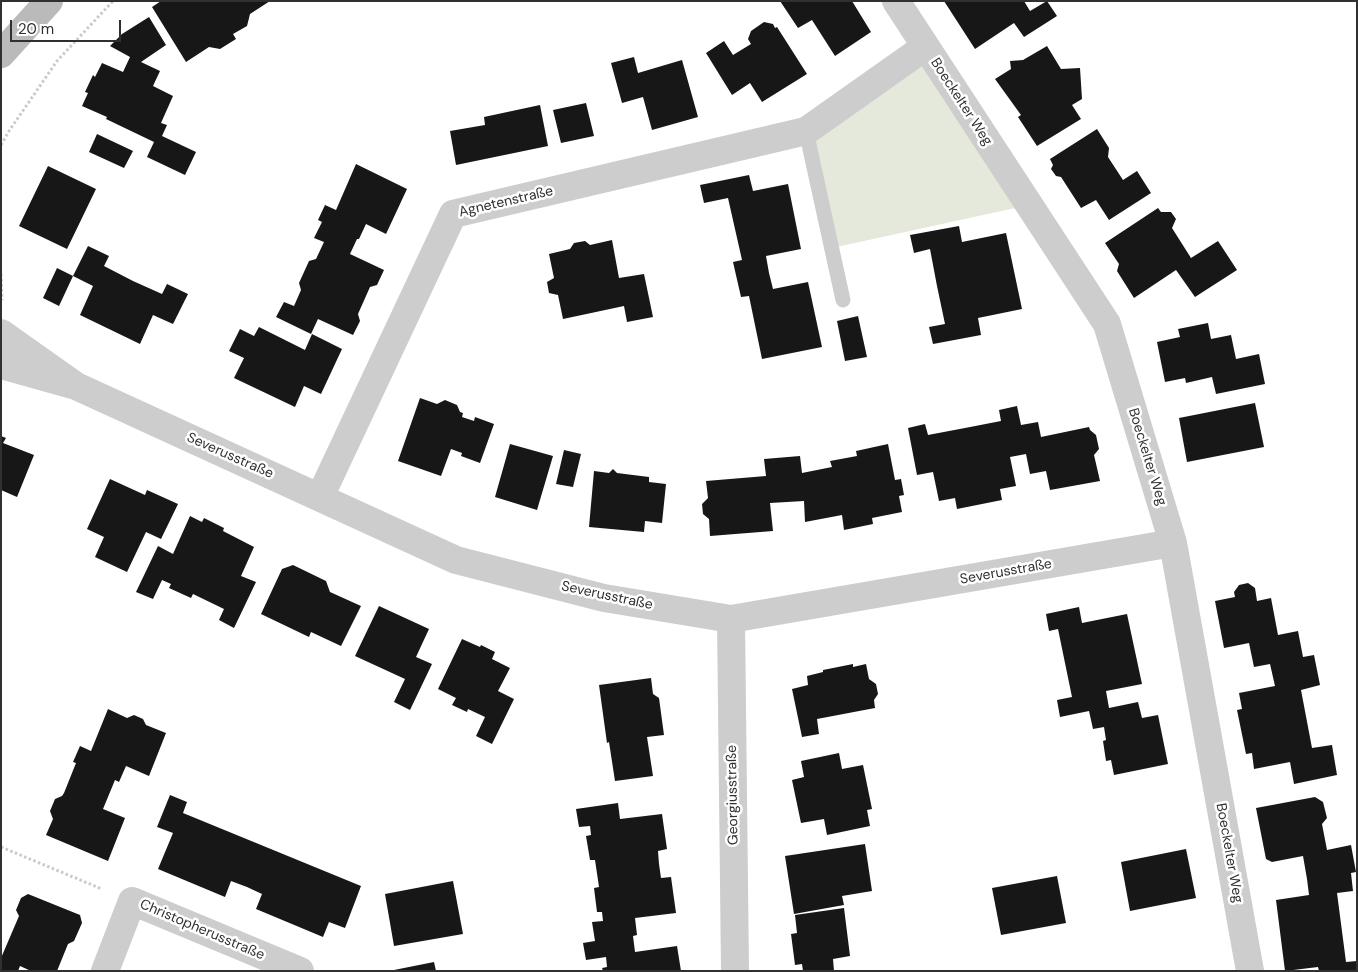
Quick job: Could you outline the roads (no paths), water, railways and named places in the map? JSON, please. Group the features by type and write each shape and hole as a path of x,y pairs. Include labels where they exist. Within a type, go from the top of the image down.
{"street":[{"path":"1,54 49,1"},
{"name":"Boeckelter Weg","path":"896,1 1108,324 1173,543 1250,971"},
{"name":"Agnetenstraße","path":"320,497 453,214 806,131 925,47"},
{"name":"Severusstraße","path":"1,333 76,386"},
{"name":"Severusstraße","path":"1,365 76,386 456,560 604,598 731,619 1173,543"},
{"name":"Georgiusstraße","path":"731,619 735,971"},
{"name":"Christopherusstraße","path":"104,971 132,901 300,971"}],"lane":[{"path":"806,131 843,300"}]}
